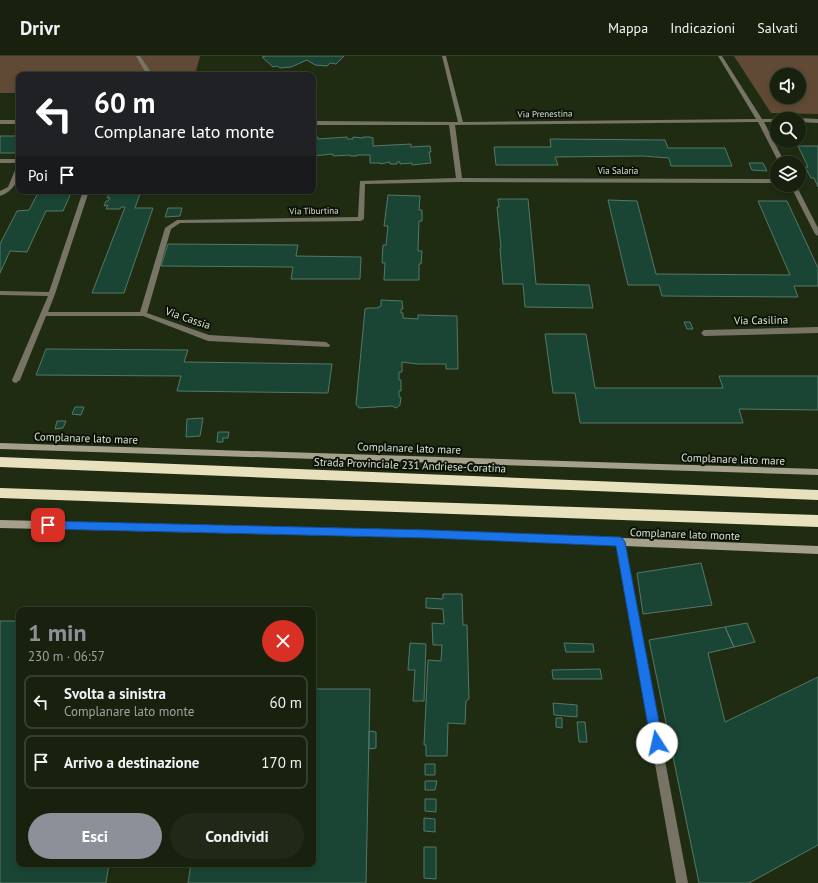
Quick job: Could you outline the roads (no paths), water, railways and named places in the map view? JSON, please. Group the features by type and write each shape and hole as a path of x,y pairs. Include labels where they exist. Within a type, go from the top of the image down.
{"highway":[{"name":"Strada Provinciale 231 Andriese-Coratina","path":"0,462 818,495"},
{"path":"0,493 818,521"}],"street":[{"path":"138,56 148,72"},
{"path":"444,56 461,124"},
{"path":"720,56 760,120 778,156"},
{"name":"Via Prenestina","path":"316,123 461,124 770,120"},
{"path":"806,120 818,121"},
{"path":"0,122 16,122"},
{"path":"452,124 459,180"},
{"path":"0,161 16,161"},
{"path":"0,194 10,188 16,175"},
{"name":"Via Salaria","path":"459,180 770,181"},
{"name":"Via Tiburtina","path":"143,314 168,228 179,221 361,219 362,182 459,180"},
{"path":"797,192 818,234"},
{"path":"16,380 52,294 85,194"},
{"path":"0,293 52,294"},
{"name":"Via Cassia","path":"44,314 143,314 208,338 326,345"},
{"name":"Via Casilina","path":"704,333 818,330"},
{"name":"Complanare lato mare","path":"0,446 818,472"},
{"name":"Complanare lato monte","path":"0,524 429,534 818,550"},
{"path":"620,542 682,883"}]}
